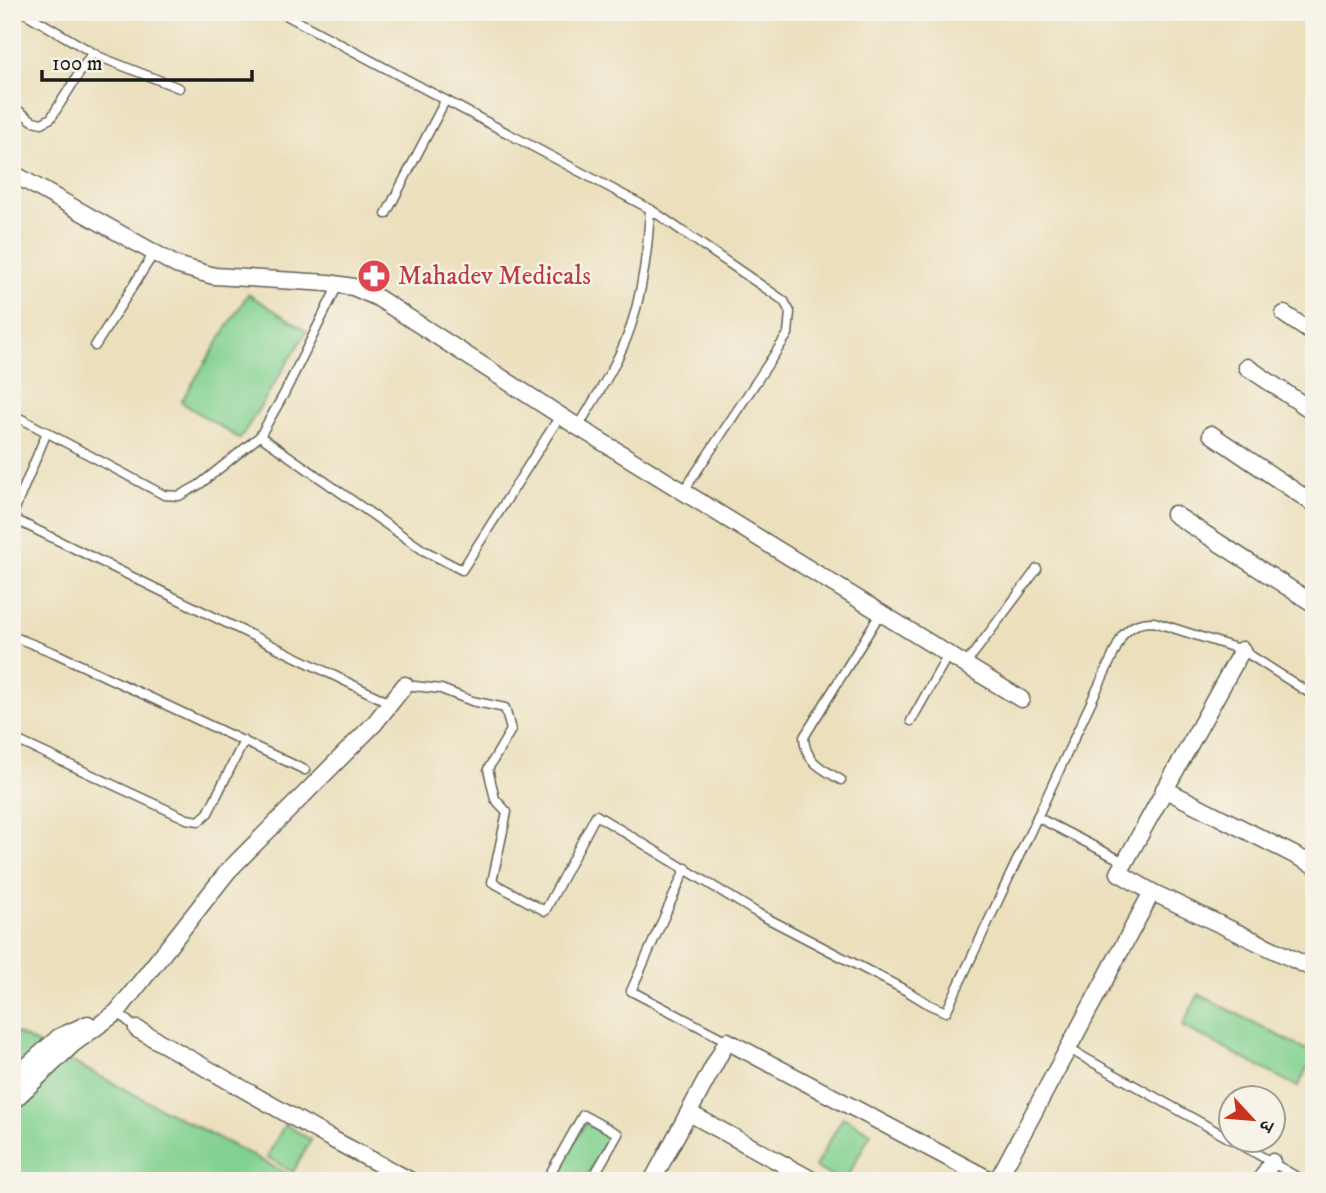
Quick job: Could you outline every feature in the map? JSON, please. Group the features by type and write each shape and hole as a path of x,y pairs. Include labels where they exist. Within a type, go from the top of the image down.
{"street":[{"path":"12,173 176,265 214,276 353,287 378,298 560,416 1021,699"},
{"path":"1284,314 1314,334"},
{"path":"1248,367 1314,412"},
{"path":"1211,435 1314,504"},
{"path":"1174,514 1314,604"},
{"path":"1242,650 1119,873 1152,892 1314,969"},
{"path":"12,1101 73,1044 117,1012 228,871 392,704 405,685"},
{"path":"1164,789 1310,863 1314,846"},
{"path":"652,1181 727,1041 995,1181 1152,892"},
{"path":"12,1080 59,1037 117,1012"},
{"path":"137,1029 411,1181"},
{"path":"689,1113 814,1181"},
{"path":"1260,1181 1272,1162"}],"lane":[{"path":"23,12 92,53 179,88"},
{"path":"280,12 650,209 784,302 790,312 788,334 683,492"},
{"path":"12,106 33,121 42,123 51,118 92,53"},
{"path":"386,214 445,101"},
{"path":"578,427 609,373 631,326 648,249 650,209"},
{"path":"94,346 154,253"},
{"path":"14,415 164,495 179,496 199,485 260,436 338,285"},
{"path":"260,436 423,550 462,570 560,416"},
{"path":"47,432 12,517 392,704"},
{"path":"965,665 1037,569"},
{"path":"841,779 817,766 805,752 804,737 880,614"},
{"path":"405,685 440,689 472,701 505,708 511,730 488,769 495,799 507,812 492,882 545,911 596,815 759,914 946,1012 1122,636 1131,626 1141,622 1154,622 1242,650 1314,696"},
{"path":"12,636 55,653 305,770"},
{"path":"911,722 948,655"},
{"path":"12,738 187,819 199,821 208,813 244,741"},
{"path":"1037,817 1124,862"},
{"path":"686,868 631,991 727,1041"},
{"path":"117,1012 137,1029"},
{"path":"1069,1049 1218,1132"},
{"path":"546,1181 583,1115 618,1134 592,1181"},
{"path":"1257,1154 1304,1181"}],"green space":[{"path":"248,294 307,331 240,439 181,402"},
{"path":"1199,994 1314,1054 1298,1087 1182,1026"},
{"path":"12,1032 20,1035 301,1181 12,1181"},
{"path":"843,1117 871,1133 845,1181 840,1181 815,1167"},
{"path":"585,1123 609,1137 584,1181 553,1181"},
{"path":"285,1124 311,1140 293,1172 267,1157"}],"place":[{"name":"Mahadev Medicals","path":"374,276"}]}
